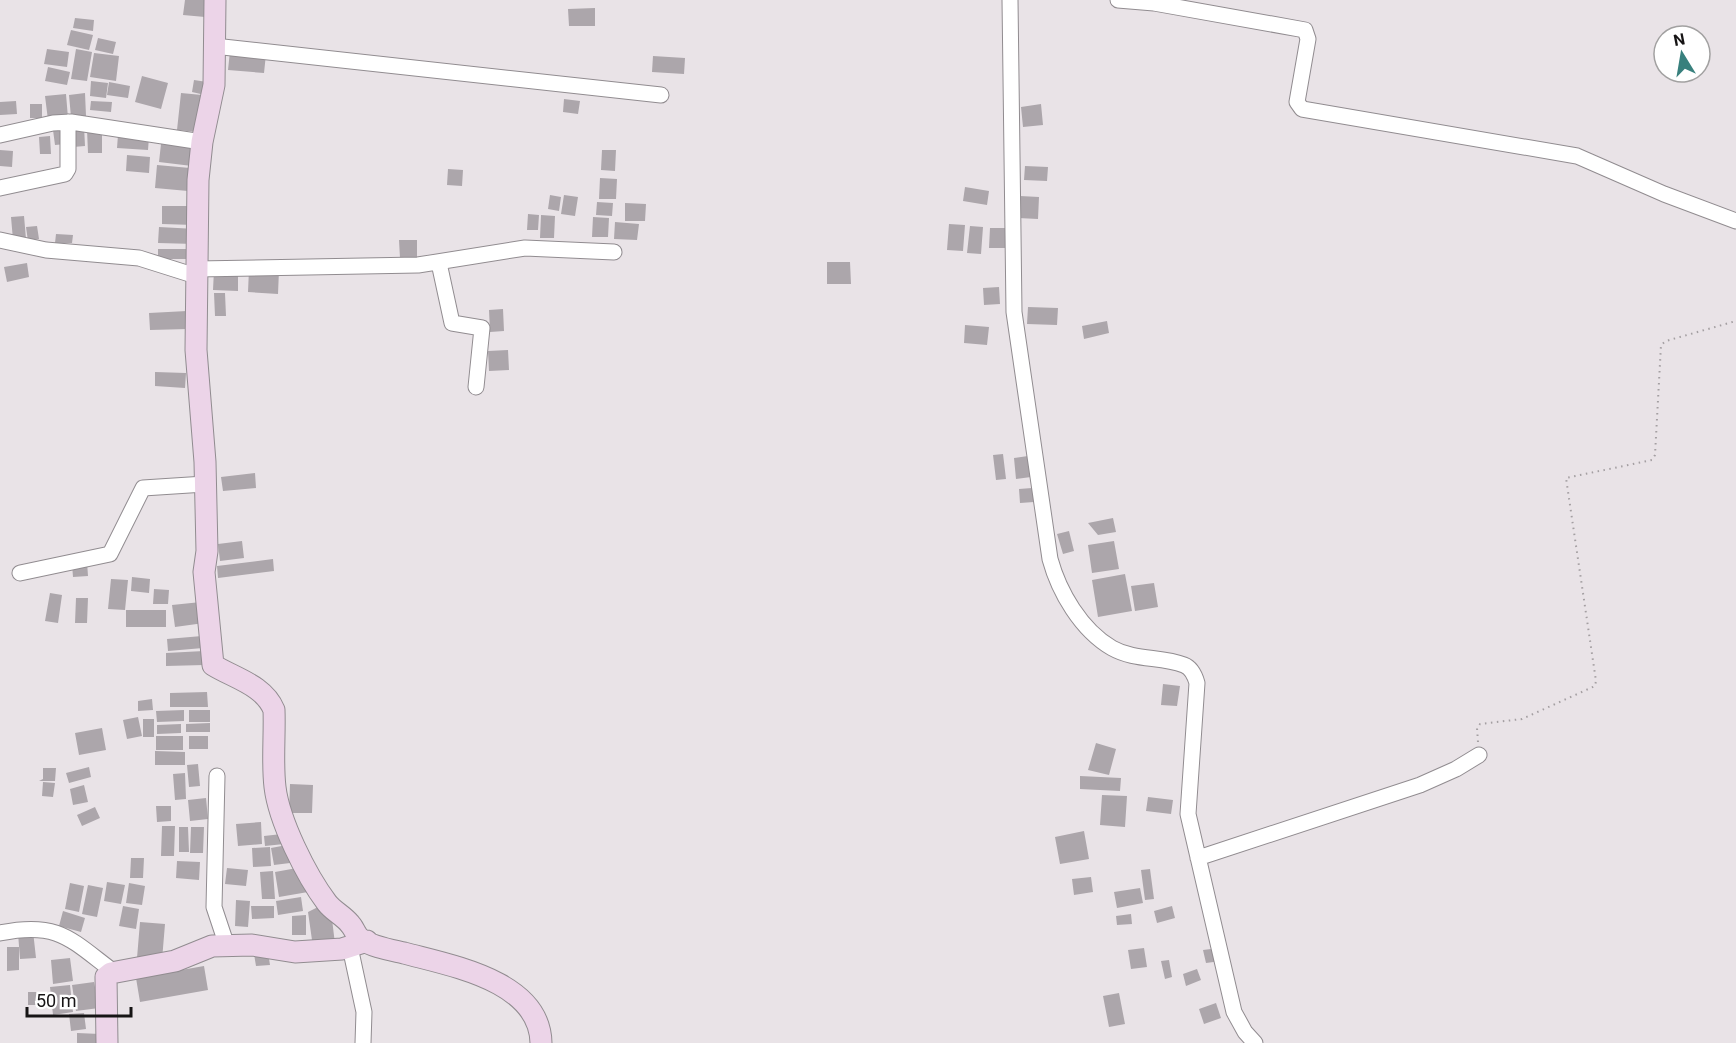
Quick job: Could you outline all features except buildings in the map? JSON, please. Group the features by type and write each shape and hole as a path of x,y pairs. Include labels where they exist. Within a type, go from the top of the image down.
{"street":[{"path":"215,0 214,85 202,142 198,180 196,272 196,350 207,551 204,572 213,665 259,689 269,699 273,710 275,789 287,826 311,878 328,904 349,922 360,938 358,944 364,1012 363,1043"},
{"path":"1010,0 1014,319 1050,559 1063,594 1083,621 1109,646 1130,656 1184,665 1197,683 1187,806 1234,1012 1245,1032 1255,1043"},
{"path":"1118,0 1154,3 1305,30 1308,39 1297,102 1302,109 1577,156 1664,194 1736,221"},
{"path":"214,46 662,95"},
{"path":"0,135 68,122 202,142"},
{"path":"0,188 65,174 68,168 68,122"},
{"path":"0,240 46,250 139,258 196,272 439,263 525,248 614,252"},
{"path":"439,263 452,323 482,328 476,387"},
{"path":"20,573 110,554 143,488 205,484"},
{"path":"1198,858 1420,785 1456,769 1479,754"},
{"path":"218,776 214,907 226,946"},
{"path":"0,933 32,928 56,931 114,972"},
{"path":"107,1043 106,977 114,972 175,961 212,946 252,945 295,951 358,944 451,967 502,985 520,996 534,1014 541,1032 541,1043"}],"path":[{"path":"1479,754 1477,728 1480,724 1529,716 1589,690 1596,681 1566,478 1652,460 1655,455 1661,345 1666,341 1736,321"}]}
